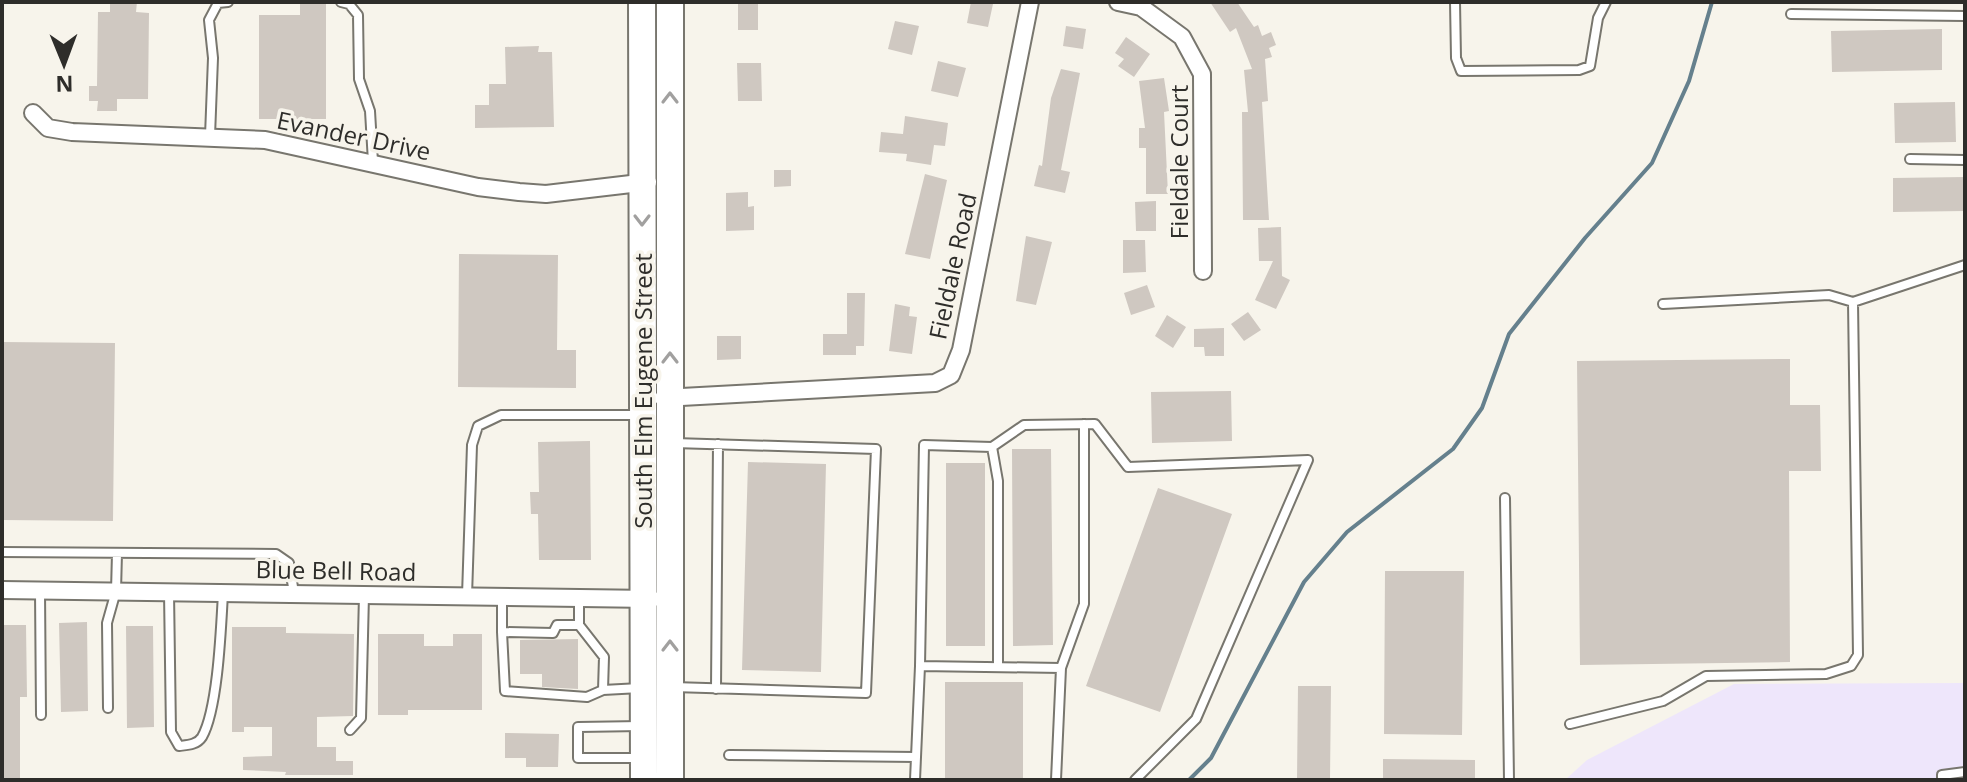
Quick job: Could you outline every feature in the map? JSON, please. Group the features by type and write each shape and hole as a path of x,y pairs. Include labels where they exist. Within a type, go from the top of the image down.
{"main road":[{"name":"South Elm Eugene Street","path":"642,2 643,688 644,726 657,769"},
{"name":"South Elm Eugene Street","path":"657,769 670,726 670,2"}],"street":[{"name":"Fieldale Road","path":"642,407 670,398 935,383 951,375 961,350 1030,2"},
{"name":"Fieldale Court","path":"1118,2 1141,7 1182,37 1202,74 1203,271"},
{"name":"Evander Drive","path":"33,113 48,128 72,132 265,140 478,187 546,194 642,182 670,182"},
{"name":"Blue Bell Road","path":"2,590 670,599"}],"lane":[{"path":"210,136 213,58 209,20 218,3 228,2"},
{"path":"341,2 349,4 358,15 359,79 370,111 373,162"},
{"path":"1455,2 1457,69 1476,71 1579,70 1590,66 1598,18 1606,2"},
{"path":"1791,14 1965,16"},
{"path":"1910,159 1965,160"},
{"path":"1663,304 1829,295 1853,302 1965,265"},
{"path":"1570,724 1663,701 1706,676 1826,674 1851,666 1858,655 1853,302"},
{"path":"467,596 472,445 478,426 501,415 642,407"},
{"path":"1056,780 1061,668 1084,604 1084,424"},
{"path":"915,780 924,445 992,447 1024,425 1095,424 1128,467 1308,460 1196,719 1135,780"},
{"path":"502,597 505,691 587,697 603,690 670,687 866,693 876,449 670,443"},
{"path":"716,689 718,444"},
{"path":"992,447 998,481 998,667"},
{"path":"1505,498 1509,780"},
{"path":"2,552 276,554 289,563 294,593"},
{"path":"108,708 107,623 116,591 117,553"},
{"path":"40,590 41,715"},
{"path":"169,592 171,732 179,746 197,742 205,726 221,633 223,593"},
{"path":"350,730 361,718 364,595"},
{"path":"579,597 579,625 604,657 603,690"},
{"path":"502,632 553,633 557,625 579,625"},
{"path":"920,666 1061,668"},
{"path":"657,769 578,758 578,727 670,726"},
{"path":"729,755 916,757"},
{"path":"1942,780 1942,775 1965,772"}],"shaded area":[{"path":"1965,683 1965,780 1565,780 1587,760 1734,684"}],"building":[{"path":"110,2 137,2 136,12 149,13 148,99 117,99 117,111 97,111 98,101 89,101 89,86 97,86 98,12 110,12"},
{"path":"738,2 758,2 758,30 738,30"},
{"path":"971,2 993,4 988,27 967,23"},
{"path":"1210,2 1237,2 1254,27 1258,25 1262,36 1271,32 1276,45 1269,48 1272,57 1265,59 1268,101 1262,102 1269,220 1243,220 1242,112 1248,112 1244,70 1252,69 1236,28 1230,32"},
{"path":"300,4 326,4 326,119 259,119 259,15 300,15"},
{"path":"895,21 919,26 912,55 888,49"},
{"path":"1066,26 1086,29 1083,49 1063,46"},
{"path":"1942,29 1942,70 1832,72 1831,31"},
{"path":"1126,37 1150,54 1134,77 1118,66 1124,59 1115,53"},
{"path":"539,46 538,52 552,52 554,127 475,128 475,105 489,105 489,84 506,84 505,47"},
{"path":"938,61 966,68 958,97 931,91"},
{"path":"737,63 761,63 762,101 738,101"},
{"path":"1061,69 1080,73 1061,170 1070,172 1065,193 1034,186 1039,165 1042,166 1051,98"},
{"path":"1164,78 1169,111 1164,112 1168,194 1146,194 1146,148 1139,148 1139,128 1145,128 1139,81"},
{"path":"1955,102 1956,142 1895,143 1894,103"},
{"path":"905,116 948,123 945,146 934,145 931,165 906,161 907,154 879,152 881,132 903,134"},
{"path":"774,170 791,170 791,186 774,187"},
{"path":"925,174 947,180 930,259 905,254"},
{"path":"1965,177 1965,211 1893,212 1893,178"},
{"path":"748,192 748,207 754,206 754,230 726,231 726,193"},
{"path":"1156,201 1156,231 1136,231 1135,202"},
{"path":"1281,227 1282,276 1290,280 1276,309 1255,300 1273,261 1259,261 1258,228"},
{"path":"1026,236 1052,242 1036,305 1016,301"},
{"path":"1123,240 1145,240 1146,272 1123,273"},
{"path":"459,254 558,255 557,350 576,350 576,388 458,387"},
{"path":"1147,285 1155,307 1131,315 1124,293"},
{"path":"847,293 865,293 864,346 856,346 856,355 823,355 823,334 847,334"},
{"path":"895,304 910,307 909,316 917,317 912,354 889,351"},
{"path":"1248,312 1261,330 1244,341 1231,324"},
{"path":"1167,315 1186,327 1173,348 1155,336"},
{"path":"1224,328 1224,356 1205,356 1204,347 1194,347 1194,329"},
{"path":"717,336 741,336 741,359 717,360"},
{"path":"2,342 115,343 113,521 2,520"},
{"path":"1790,359 1790,405 1820,405 1821,471 1789,471 1790,662 1580,665 1577,361"},
{"path":"1231,391 1232,441 1152,443 1151,392"},
{"path":"590,441 591,560 539,560 538,514 531,514 530,492 539,492 538,442"},
{"path":"1012,449 1051,449 1053,645 1013,646"},
{"path":"748,462 826,464 821,672 742,670"},
{"path":"946,463 985,463 985,646 946,646"},
{"path":"1158,488 1232,514 1160,712 1086,686"},
{"path":"1385,571 1464,571 1462,735 1384,734"},
{"path":"87,622 88,711 61,712 59,623"},
{"path":"2,625 26,625 27,697 20,697 20,780 2,780"},
{"path":"126,626 153,626 154,727 127,728"},
{"path":"232,627 286,627 286,633 354,634 353,716 317,717 317,747 336,747 336,761 353,761 353,775 285,775 286,772 243,770 243,757 272,756 272,727 244,727 244,732 232,732"},
{"path":"378,634 424,634 424,646 453,646 453,634 482,634 482,710 408,710 408,715 378,715"},
{"path":"578,639 578,689 542,687 542,674 520,674 520,640"},
{"path":"945,682 1023,682 1023,780 945,780"},
{"path":"1298,686 1331,686 1330,780 1297,780"},
{"path":"505,733 559,734 558,767 526,767 526,758 505,758"},
{"path":"1383,759 1475,760 1475,780 1383,780"}],"waterway":[{"path":"1189,780 1211,758 1304,582 1347,532 1453,449 1482,408 1509,334 1585,238 1652,163 1689,81 1712,2"}]}
